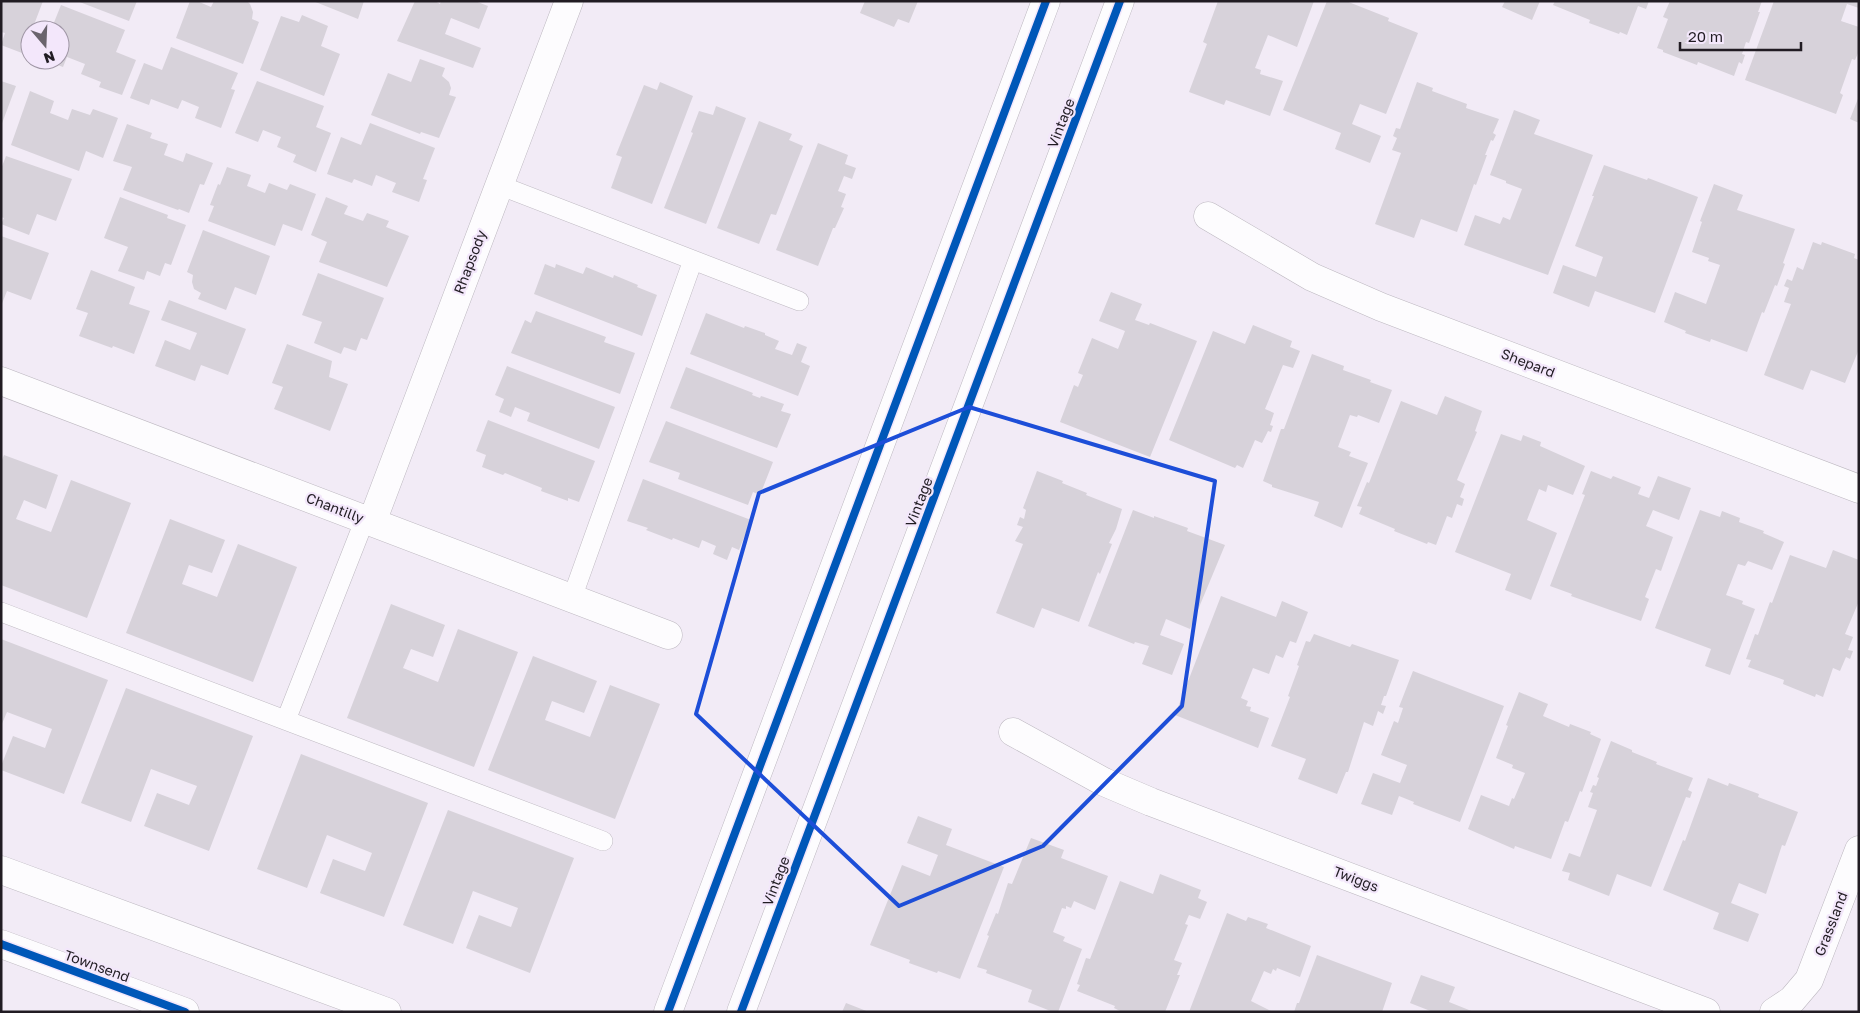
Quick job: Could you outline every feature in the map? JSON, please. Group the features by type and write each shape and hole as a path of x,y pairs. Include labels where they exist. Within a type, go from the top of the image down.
{"street":[{"name":"Rhapsody","path":"368,521 569,1"},
{"path":"668,1012 1046,1"},
{"name":"Vintage","path":"741,1012 1120,1"},
{"name":"Shepard","path":"1208,216 1312,277 1381,307 1859,489"},
{"name":"Chantilly","path":"1,381 668,635"},
{"name":"Twiggs","path":"1013,732 1104,782 1151,802 1706,1012"},
{"name":"Grassland","path":"1774,1012 1792,1000 1809,980 1859,850"},
{"path":"1,870 387,1012"},
{"name":"Townsend","path":"1,944 185,1012"}],"lane":[{"path":"499,185 799,301"},
{"path":"572,598 693,260"},
{"path":"286,720 368,521"},
{"path":"1,612 603,841"}],"highlighted area":[{"path":"969,407 1215,481 1182,706 1043,846 899,906 696,714 759,493"}],"building":[{"path":"1,1 43,1 36,20 20,20 20,52 1,45 5,33 1,32"},
{"path":"77,1 137,1 129,21"},
{"path":"190,1 197,1 211,7 214,1 247,1 250,4 253,12 252,19 259,22 243,64 176,38"},
{"path":"313,1 364,1 358,19"},
{"path":"415,1 435,1 440,4 441,1 475,1 488,6 479,29 451,18 445,34 481,48 473,68 397,41"},
{"path":"865,1 918,1 909,23 898,19 894,27 860,13"},
{"path":"1218,1 1314,1 1297,47 1268,35 1255,68 1261,70 1260,74 1283,81 1270,116 1226,100 1224,105 1189,92 1207,44 1203,42"},
{"path":"1327,1 1346,1 1389,18 1388,21 1418,33 1386,114 1360,104 1352,124 1381,136 1370,163 1335,149 1341,133 1283,110"},
{"path":"1505,1 1540,1 1532,20 1502,7"},
{"path":"1555,1 1649,1 1646,9 1638,6 1627,35 1589,23 1590,20 1553,5"},
{"path":"1670,1 1762,1 1749,43 1746,42 1742,54 1745,55 1742,64 1739,62 1734,76 1698,62 1697,65 1657,48 1668,19 1663,17"},
{"path":"1774,1 1859,1 1859,8 1847,4 1841,21 1859,27 1859,51 1855,60 1852,59 1840,93 1843,95 1836,114 1745,80"},
{"path":"61,5 125,30 116,52 136,60 122,95 99,87 101,82 81,74 85,64 70,58 70,20 55,20"},
{"path":"302,15 328,26 321,46 340,54 324,96 260,70 281,16 299,22"},
{"path":"171,47 238,73 231,89 235,90 221,128 195,118 199,107 182,100 178,109 151,99 149,105 130,98 144,63 162,70"},
{"path":"420,59 445,68 442,76 449,82 451,88 449,95 456,97 439,138 421,132 420,134 371,115 388,73 411,82"},
{"path":"1,81 16,86 1,126"},
{"path":"257,81 324,106 316,127 331,133 316,172 293,162 296,155 277,147 281,137 263,130 258,142 235,133"},
{"path":"660,82 693,96 652,204 611,188 622,157 616,155 644,85 657,90"},
{"path":"1417,82 1433,88 1432,91 1467,104 1466,108 1499,119 1493,133 1496,135 1493,141 1491,140 1476,185 1474,184 1457,232 1421,219 1414,238 1375,224 1401,153 1392,150 1397,138 1393,136 1396,128 1400,129"},
{"path":"30,91 54,101 50,113 68,120 72,109 90,115 93,109 118,118 103,158 86,151 79,171 11,145"},
{"path":"1859,96 1859,123 1850,119"},
{"path":"716,106 746,118 706,224 664,208 693,133 691,132 699,111 713,115"},
{"path":"1514,110 1540,120 1534,134 1593,155 1548,275 1464,245 1475,215 1500,224 1503,217 1510,220 1522,189 1490,175"},
{"path":"759,121 792,134 789,140 803,146 776,215 771,214 759,244 717,228"},
{"path":"370,123 435,148 423,179 427,180 419,202 392,192 396,183 376,175 372,186 354,179 352,183 327,174 341,137 361,145"},
{"path":"127,124 152,133 150,138 168,144 164,155 183,162 186,153 213,163 204,185 200,184 189,213 123,190 132,167 113,161"},
{"path":"818,143 848,155 845,164 856,168 852,179 844,176 838,191 846,194 841,207 844,208 835,228 833,228 818,266 776,250"},
{"path":"6,156 72,179 56,221 37,214 29,235 1,224 4,218 1,217 1,169"},
{"path":"1604,165 1647,180 1648,178 1698,197 1655,313 1595,291 1589,307 1553,293 1563,265 1596,277 1603,257 1575,246"},
{"path":"227,167 251,175 247,186 265,193 269,183 287,190 290,184 316,194 302,231 283,224 275,246 208,221 214,206 210,205"},
{"path":"1714,184 1743,195 1737,210 1795,229 1777,286 1775,285 1764,313 1762,312 1747,352 1711,339 1710,342 1685,333 1686,331 1664,322 1675,292 1706,304 1720,265 1708,261 1709,258 1692,252 1702,222 1700,221"},
{"path":"120,197 168,215 167,218 186,225 171,265 165,263 160,276 147,271 144,280 118,271 128,247 104,238"},
{"path":"326,197 348,206 344,214 363,221 367,213 389,221 386,227 409,236 387,287 319,262 327,242 311,235"},
{"path":"203,230 270,256 256,295 235,287 226,310 198,299 201,293 194,289 193,275 187,272"},
{"path":"1,236 49,253 31,300 7,291 1,306"},
{"path":"1813,242 1821,245 1822,242 1855,254 1854,258 1859,260 1859,349 1845,383 1811,370 1803,390 1764,375 1791,304 1784,302 1789,288 1784,286 1787,279 1792,281 1797,267 1803,270"},
{"path":"545,264 555,268 556,264 583,274 586,267 613,278 614,275 657,295 642,336 534,294"},
{"path":"91,270 135,287 129,304 150,311 134,354 79,336 88,313 76,309"},
{"path":"318,273 384,298 367,340 361,338 356,351 344,347 341,354 314,343 322,322 302,315"},
{"path":"1111,292 1142,304 1135,320 1149,325 1150,323 1197,341 1150,457 1060,422 1074,385 1078,387 1083,375 1078,373 1092,338 1118,349 1125,331 1099,321"},
{"path":"169,300 246,329 228,375 201,365 195,381 155,366 165,340 190,350 197,333 161,320"},
{"path":"536,311 606,337 604,342 635,353 620,394 511,353 525,320 531,323"},
{"path":"706,313 744,328 745,326 765,333 765,335 779,341 775,349 792,355 797,343 807,347 801,362 810,366 798,396 690,354"},
{"path":"1253,325 1292,341 1290,347 1300,351 1293,368 1283,365 1265,409 1274,413 1270,425 1273,426 1271,432 1268,431 1262,443 1255,440 1243,468 1237,465 1235,468 1169,440 1213,331 1245,344"},
{"path":"287,344 332,361 329,377 348,384 330,431 274,409 283,387 272,383"},
{"path":"1312,354 1344,366 1343,370 1392,390 1379,423 1358,415 1357,417 1350,415 1338,447 1351,452 1349,456 1368,463 1342,528 1314,516 1319,502 1272,487 1272,485 1263,481 1281,429 1284,429"},
{"path":"507,366 615,407 599,449 527,421 530,413 515,407 511,417 499,412 504,399 495,395"},
{"path":"686,367 753,393 752,395 784,404 781,411 791,414 777,448 670,408"},
{"path":"1445,396 1482,411 1475,431 1477,432 1457,480 1465,484 1460,497 1464,499 1462,506 1457,504 1452,518 1447,516 1436,545 1428,542 1427,544 1394,531 1395,529 1359,514 1362,507 1357,506 1367,482 1369,483 1401,401 1437,415"},
{"path":"488,420 595,461 579,502 568,498 568,501 541,491 542,488 505,473 503,475 482,467 486,455 476,451"},
{"path":"666,421 773,462 760,495 753,492 748,505 678,479 680,473 649,462"},
{"path":"1501,434 1521,441 1523,435 1541,442 1540,446 1585,466 1573,495 1548,485 1546,492 1539,489 1527,520 1557,533 1531,600 1505,590 1511,574 1455,552"},
{"path":"4,455 58,475 46,509 24,500 16,519 51,532 71,480 131,503 87,618 1,585 1,462"},
{"path":"1037,471 1063,481 1062,483 1087,493 1086,495 1122,509 1116,529 1109,543 1112,544 1100,574 1098,572 1079,622 1042,608 1034,628 996,613 1023,544 1015,541 1023,527 1017,525 1020,517 1024,519 1026,510 1023,508"},
{"path":"1591,471 1611,479 1613,476 1641,487 1638,494 1649,498 1658,476 1691,488 1679,520 1653,510 1646,526 1673,537 1661,571 1656,569 1645,597 1649,599 1641,621 1571,596 1572,594 1550,586 1585,495 1582,494"},
{"path":"643,479 751,520 739,550 732,547 727,560 713,554 716,546 702,540 699,548 673,538 672,540 646,530 648,528 627,521"},
{"path":"1133,510 1188,528 1187,531 1225,545 1190,629 1166,619 1160,635 1184,644 1172,675 1142,664 1149,646 1135,642 1134,644 1088,626"},
{"path":"1700,510 1720,517 1722,511 1740,518 1739,522 1764,531 1763,533 1784,542 1772,570 1748,561 1745,566 1738,564 1726,595 1743,601 1742,604 1755,609 1730,675 1705,666 1711,649 1655,628"},
{"path":"170,519 225,540 212,573 189,565 182,584 217,597 238,544 297,567 253,682 126,633"},
{"path":"1833,550 1859,560 1859,601 1845,634 1853,637 1848,650 1853,651 1850,659 1846,657 1840,671 1833,668 1823,697 1816,694 1815,697 1783,684 1784,680 1748,667 1751,660 1746,659 1755,634 1758,635 1770,602 1772,603 1790,555 1826,568"},
{"path":"1221,596 1276,617 1282,601 1308,612 1296,643 1290,641 1283,658 1276,655 1269,674 1253,668 1241,698 1248,701 1246,706 1251,707 1250,711 1269,718 1258,748 1175,715"},
{"path":"391,604 445,625 433,657 411,649 403,668 438,682 458,629 518,652 474,767 347,718"},
{"path":"1314,634 1350,647 1352,644 1399,660 1381,705 1386,706 1383,714 1378,711 1373,726 1364,722 1348,772 1346,772 1337,794 1298,779 1306,759 1271,746 1290,697 1288,696 1306,641 1310,642"},
{"path":"1,639 108,680 64,794 1,770 13,736 45,748 52,729 7,712 1,726"},
{"path":"533,656 597,681 584,713 552,701 545,720 590,737 610,685 660,704 615,819 488,770"},
{"path":"1413,671 1504,706 1460,822 1413,804 1414,802 1399,796 1392,815 1361,804 1373,773 1400,783 1407,765 1381,755 1394,721 1398,723 1403,708 1399,707"},
{"path":"126,688 253,736 209,851 144,826 157,793 189,805 197,786 151,769 131,822 81,803"},
{"path":"1519,692 1548,704 1543,716 1569,727 1570,724 1591,732 1590,734 1601,739 1582,792 1580,791 1568,822 1565,821 1551,859 1515,846 1514,849 1468,829 1481,795 1509,806 1525,773 1512,768 1513,765 1496,758"},
{"path":"1611,741 1657,762 1656,764 1693,778 1688,790 1692,792 1690,798 1686,797 1651,887 1617,874 1609,896 1568,880 1570,873 1562,871 1569,853 1580,857 1597,810 1588,807 1593,793 1590,792 1593,785 1596,786 1599,778 1597,777"},
{"path":"301,754 428,803 384,917 320,893 333,859 365,871 372,853 327,835 307,888 257,869"},
{"path":"1708,778 1728,786 1729,783 1759,794 1758,797 1798,812 1785,846 1782,845 1766,894 1739,883 1731,903 1759,914 1748,942 1713,929 1719,913 1663,890 1683,840 1685,841"},
{"path":"448,810 574,858 530,973 466,948 479,915 511,927 518,908 473,891 453,944 403,925"},
{"path":"918,816 952,829 946,845 1004,867 960,979 909,963 910,960 870,945 902,865 930,876 938,855 907,843"},
{"path":"1031,838 1064,850 1061,858 1108,876 1095,910 1074,901 1071,908 1066,906 1066,909 1062,908 1053,932 1065,937 1063,941 1082,949 1058,1012 1053,1012 1028,1002 1032,990 986,973 987,970 977,967 989,936 987,935 996,913 998,914 1008,883 1012,884"},
{"path":"1160,874 1201,890 1198,898 1207,902 1200,919 1189,915 1185,924 1188,925 1174,960 1182,963 1177,975 1180,975 1165,1012 1122,1012 1114,1008 1115,1006 1077,991 1080,985 1077,984 1086,958 1090,959 1120,881 1153,894"},
{"path":"1227,913 1246,921 1248,917 1268,924 1266,928 1311,946 1300,977 1277,968 1276,971 1273,969 1271,974 1264,971 1251,1001 1273,1012 1189,1012"},
{"path":"1317,955 1392,983 1382,1012 1294,1012"},
{"path":"1421,975 1455,987 1449,1002 1474,1012 1433,1012 1410,1003"},
{"path":"846,1003 869,1012 842,1012"}],"cycle path":[{"path":"668,1012 1046,1"},
{"path":"741,1012 1120,1"},
{"path":"1,944 185,1012"}]}
